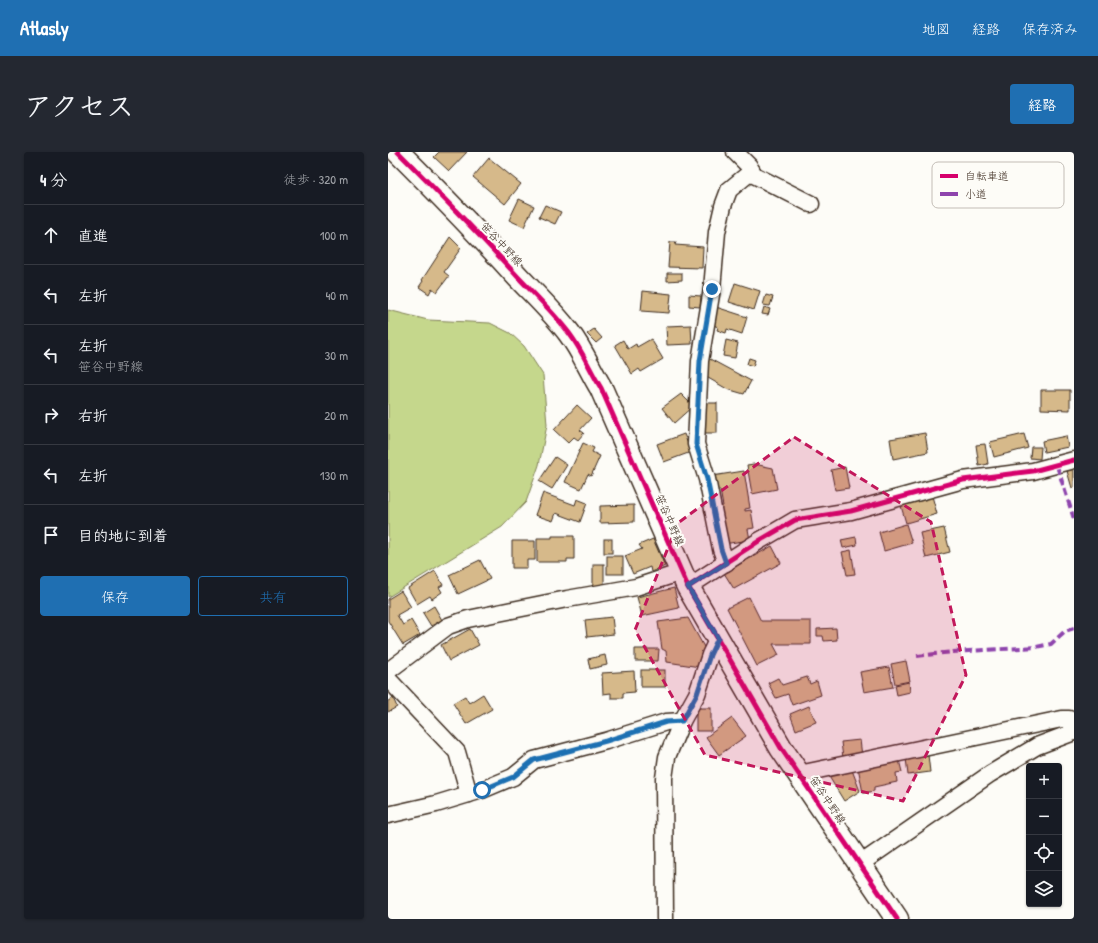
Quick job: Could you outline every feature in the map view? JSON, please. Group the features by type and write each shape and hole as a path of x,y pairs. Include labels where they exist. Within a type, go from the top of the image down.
{"street":[{"name":"笹谷中野線","path":"398,152 468,222 569,333 586,359 590,371 601,388 685,580 781,748 897,919"},
{"path":"735,152 749,166 754,175 810,204"},
{"path":"726,563 721,549 707,479 696,444 700,361 712,289 717,232 723,206 729,190 752,171"},
{"path":"388,671 448,626 468,619 567,599 685,580 726,563 795,520 851,510 963,480 1033,472 1074,460"},
{"path":"665,919 664,778 667,757 682,721 697,694 710,655 718,638"},
{"path":"388,679 457,752 469,794"},
{"path":"799,774 1062,719 1069,719 1074,726"},
{"path":"388,815 469,794 513,777 534,760 606,741 666,722 682,721"},
{"path":"860,864 990,774 1037,746 1074,732"}],"highlighted area":[{"path":"794,437 931,522 966,675 903,801 705,755 635,630 678,523"}],"green space":[{"path":"388,310 428,320 490,323 510,333 524,346 543,375 547,425 539,465 526,502 502,527 388,597"}],"building":[{"path":"439,152 467,152 449,171 434,157"},
{"path":"489,158 521,184 505,204 473,177"},
{"path":"519,199 534,206 524,227 509,220"},
{"path":"545,205 561,212 555,224 539,217"},
{"path":"450,237 461,248 444,272 449,276 437,292 432,288 429,294 419,287"},
{"path":"670,242 676,242 675,245 703,247 702,268 668,267"},
{"path":"667,273 682,273 682,280 667,281"},
{"path":"735,283 760,291 754,310 729,302"},
{"path":"643,291 671,294 669,313 641,311"},
{"path":"689,295 701,296 700,307 689,306"},
{"path":"766,295 773,297 770,306 763,305"},
{"path":"716,307 747,317 742,334 727,329 726,333 717,330 718,327 711,324"},
{"path":"764,307 770,309 768,315 762,314"},
{"path":"691,325 692,344 667,345 666,326"},
{"path":"594,329 602,338 596,343 587,334"},
{"path":"651,339 663,359 641,372 639,369 632,374 615,345 623,340 628,349 636,344 637,347"},
{"path":"726,340 738,343 735,358 723,356"},
{"path":"708,358 751,381 744,394 727,389 703,375"},
{"path":"749,358 755,360 753,366 747,364"},
{"path":"1041,390 1070,390 1070,410 1041,409"},
{"path":"681,394 693,406 674,423 662,408"},
{"path":"704,403 717,403 717,433 704,433"},
{"path":"577,405 591,418 580,430 584,433 578,440 574,437 568,443 554,430"},
{"path":"925,433 928,452 893,459 890,439"},
{"path":"684,434 691,452 664,462 657,444"},
{"path":"1024,434 1028,448 994,457 990,442"},
{"path":"1066,436 1068,447 1044,452 1042,441"},
{"path":"583,443 594,448 592,452 600,456 591,476 588,474 581,489 565,482"},
{"path":"985,444 988,464 979,466 976,445"},
{"path":"1031,447 1041,447 1040,459 1030,458"},
{"path":"555,457 567,465 552,489 539,481"},
{"path":"754,464 773,468 777,489 752,494 747,465"},
{"path":"845,467 849,488 835,490 831,470"},
{"path":"1074,469 1074,488 1072,488 1067,471"},
{"path":"744,471 750,508 745,509 745,511 751,510 754,528 748,529 750,540 723,544 717,507 723,506 720,490 715,491 712,476"},
{"path":"543,493 575,505 577,499 587,503 580,522 556,513 553,521 535,515"},
{"path":"932,496 937,514 906,523 901,506"},
{"path":"634,505 634,522 600,523 600,506"},
{"path":"906,524 912,543 884,551 879,532"},
{"path":"944,528 950,552 926,558 920,533"},
{"path":"552,536 574,536 574,559 567,559 567,562 537,562 537,538 552,538"},
{"path":"856,537 857,545 843,548 841,540"},
{"path":"604,539 612,539 612,553 604,553"},
{"path":"653,539 665,566 651,572 650,567 633,574 625,556 642,549 639,545"},
{"path":"512,541 535,541 535,560 527,560 527,568 512,568"},
{"path":"772,546 781,563 734,589 724,573"},
{"path":"851,550 855,574 847,575 842,552"},
{"path":"607,556 623,556 623,574 607,574"},
{"path":"480,560 490,579 458,594 449,575"},
{"path":"593,564 604,564 604,586 593,586"},
{"path":"435,571 443,585 439,587 442,592 432,599 430,596 417,604 408,588"},
{"path":"674,588 679,608 642,616 637,597"},
{"path":"401,591 411,607 397,615 403,625 411,620 420,635 403,645 388,621 388,599"},
{"path":"749,597 761,621 811,621 811,644 773,644 779,655 757,666 727,608"},
{"path":"434,606 442,620 431,626 423,613"},
{"path":"612,617 614,634 587,637 585,620"},
{"path":"688,618 704,647 700,667 667,662 666,651 662,649 658,622"},
{"path":"836,628 837,640 824,641 823,636 817,636 817,629"},
{"path":"470,629 479,645 449,661 441,645"},
{"path":"635,649 659,649 658,661 635,661"},
{"path":"605,655 607,665 590,669 588,659"},
{"path":"906,661 910,681 895,684 891,664"},
{"path":"889,667 893,687 864,692 860,672"},
{"path":"641,670 665,670 665,687 641,687"},
{"path":"634,671 635,692 623,693 623,698 611,698 611,693 603,694 602,673"},
{"path":"807,677 810,684 817,681 821,695 792,705 788,694 776,698 768,683 778,678 782,685"},
{"path":"909,682 910,692 897,695 895,685"},
{"path":"483,694 492,709 466,724 453,703 465,696 469,703"},
{"path":"393,698 397,707 388,712 388,701"},
{"path":"809,706 816,722 796,730 790,714"},
{"path":"696,708 711,708 711,731 696,731"},
{"path":"732,718 746,736 719,755 706,737"},
{"path":"860,740 862,756 843,758 841,742"},
{"path":"928,755 930,772 908,775 906,758"},
{"path":"899,760 902,772 896,773 897,782 874,787 874,791 863,793 858,767"},
{"path":"852,770 860,791 844,801 828,775"}],"marked path":[{"path":"1057,466 1074,519"},
{"path":"917,656 953,652 1036,647 1051,644 1065,631 1074,628"}],"cycle path":[{"path":"398,152 489,245 544,304 574,340 601,388 688,587 781,748 897,919"},
{"path":"688,587 759,541 795,520 851,511 963,480 1033,471 1074,460"}],"route":[{"path":"482,790 513,777 534,760 606,741 666,722 682,721 697,694 710,655 718,638 688,587 726,563 721,549 707,479 696,444 700,361 712,289"}]}
